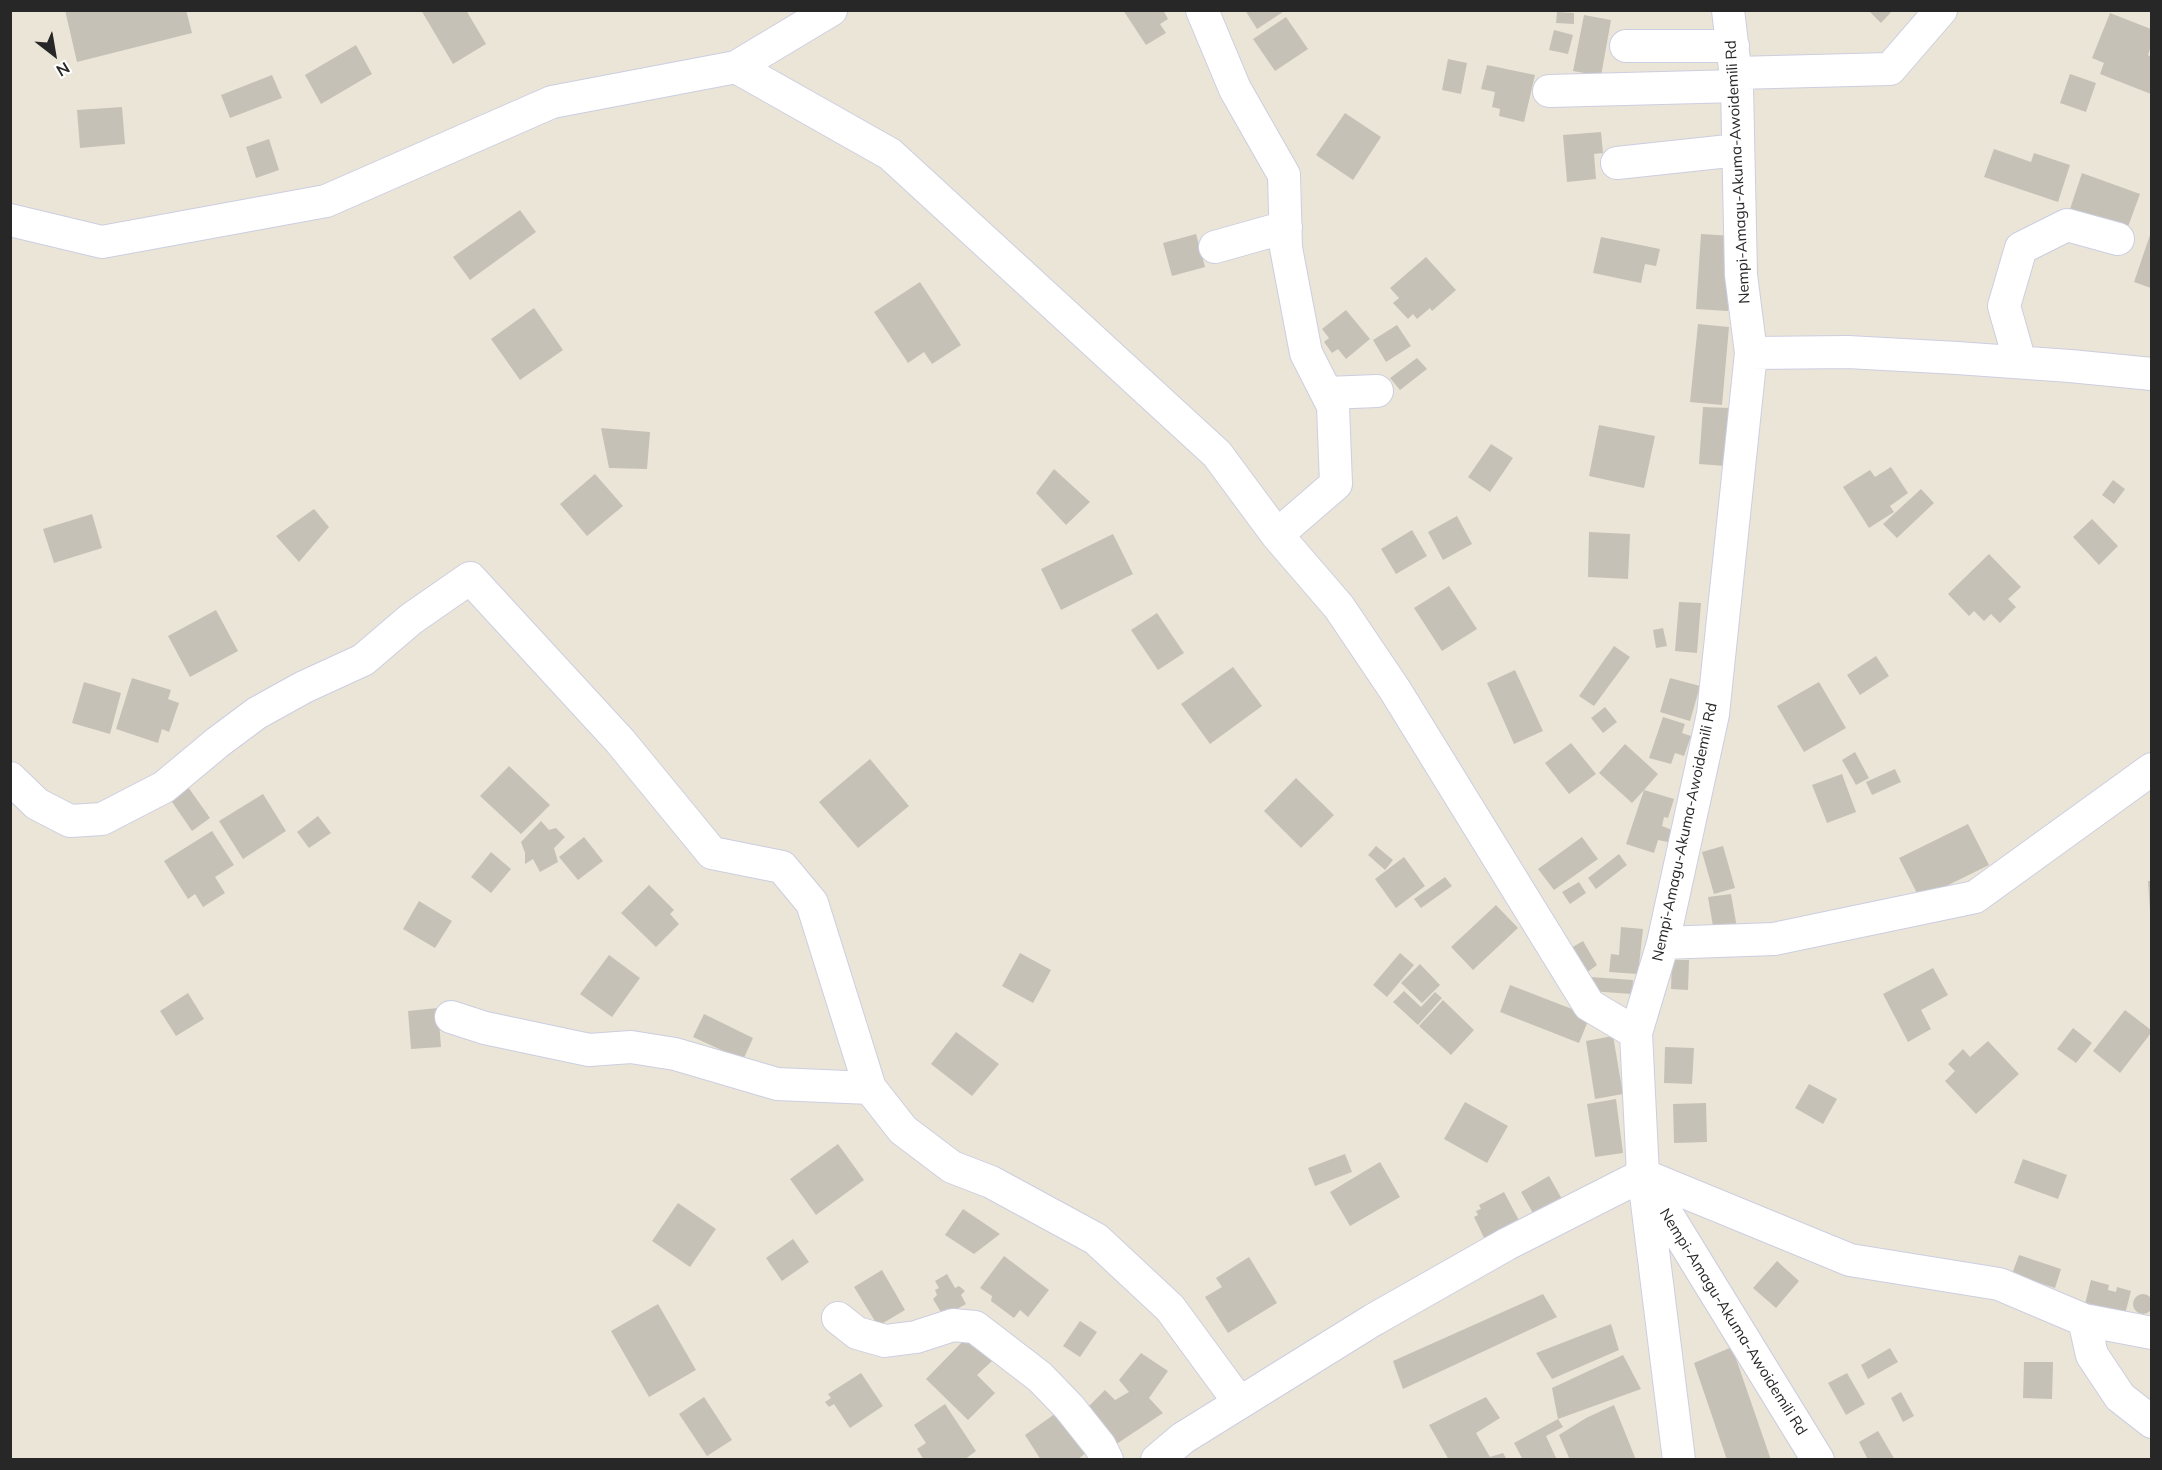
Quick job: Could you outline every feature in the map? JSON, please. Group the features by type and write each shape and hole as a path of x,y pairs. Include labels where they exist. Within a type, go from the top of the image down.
{"street":[{"path":"10,220 102,242 326,201 552,102 736,67 831,10"},
{"path":"1202,10 1235,90 1284,175 1286,248 1306,353 1333,406 1336,484 1277,536"},
{"name":"Nempi-Amagu-Akuma-Awoidemili Rd","path":"1728,10 1735,68 1741,275 1751,353 1713,714 1663,943 1636,1033 1643,1175 1818,1460"},
{"path":"1549,91 1735,68 1890,69 1941,10"},
{"path":"1626,46 1735,68"},
{"path":"736,67 890,154 1217,454 1277,536 1339,607 1395,690 1589,1005 1636,1033"},
{"path":"1617,163 1738,150"},
{"path":"2020,362 2004,306 2021,248 2067,225 2118,238"},
{"path":"1215,247 1286,227"},
{"path":"1751,353 1848,352 2020,362 2151,374"},
{"path":"1327,393 1377,391"},
{"path":"10,778 37,804 70,822 102,819 164,787 257,713 304,687 363,660 411,619 470,578 620,741 712,853 782,867 812,903 870,1089 903,1130 952,1167 991,1182 1096,1239 1170,1308 1239,1402"},
{"path":"1663,943 1774,939 1975,897 2151,770"},
{"path":"451,1017 485,1028 589,1050 631,1047 675,1054 777,1084 870,1089"},
{"path":"1643,1175 1679,1460"},
{"path":"1157,1460 1183,1438 1373,1320 1476,1262 1643,1175 1850,1260 1999,1284 2084,1320 2151,1333"},
{"path":"838,1318 857,1333 885,1341 916,1337 953,1325 975,1327 1040,1377 1069,1407 1100,1446 1107,1460"},
{"path":"2084,1320 2092,1355 2120,1397 2151,1422"}],"building":[{"path":"65,10 186,10 192,33 77,62"},
{"path":"421,10 466,10 486,44 453,64"},
{"path":"1123,10 1163,10 1168,19 1160,24 1166,33 1146,45"},
{"path":"1245,10 1286,10 1257,29"},
{"path":"1868,10 1893,10 1881,23"},
{"path":"1557,12 1574,13 1574,24 1556,23"},
{"path":"2110,13 2151,29 2151,46 2148,55 2151,57 2151,94 2100,74 2104,63 2092,58"},
{"path":"1584,15 1611,20 1601,76 1573,71"},
{"path":"1286,17 1308,49 1275,71 1253,39"},
{"path":"1554,30 1573,35 1568,54 1549,50"},
{"path":"356,45 372,74 321,104 305,75"},
{"path":"1448,59 1467,63 1461,94 1442,90"},
{"path":"1487,65 1535,75 1524,122 1499,116 1500,109 1492,107 1495,92 1481,89"},
{"path":"2070,74 2096,83 2086,112 2060,103"},
{"path":"272,75 282,98 230,118 221,95"},
{"path":"122,107 125,144 80,148 77,110"},
{"path":"1345,113 1381,137 1353,180 1316,155"},
{"path":"1601,132 1603,153 1594,154 1596,179 1567,182 1563,135"},
{"path":"269,139 279,170 256,178 246,147"},
{"path":"1994,149 2031,162 2034,153 2070,165 2058,202 1984,177"},
{"path":"2082,173 2140,194 2126,232 2069,212"},
{"path":"520,210 536,232 470,280 453,257"},
{"path":"2151,232 2151,288 2134,282"},
{"path":"1196,234 1205,267 1172,276 1163,243"},
{"path":"1701,234 1733,236 1728,311 1696,309"},
{"path":"1601,237 1660,249 1656,266 1645,264 1641,283 1593,273"},
{"path":"1426,257 1456,290 1432,311 1430,308 1417,319 1413,314 1408,319 1393,303 1399,298 1390,288"},
{"path":"920,282 961,345 932,364 924,352 908,363 874,312"},
{"path":"534,308 563,350 520,380 491,339"},
{"path":"1346,310 1370,339 1346,359 1338,349 1332,353 1324,342 1329,338 1322,329"},
{"path":"1698,324 1729,327 1722,405 1690,402"},
{"path":"1397,325 1411,346 1386,362 1373,340"},
{"path":"1417,358 1427,369 1400,390 1390,378"},
{"path":"1703,407 1730,408 1726,466 1699,464"},
{"path":"1599,425 1655,436 1644,488 1589,476"},
{"path":"601,428 650,432 647,469 609,468"},
{"path":"1491,444 1513,458 1490,492 1468,477"},
{"path":"1891,467 1908,493 1890,506 1894,512 1869,528 1843,487 1870,470 1875,477"},
{"path":"1054,469 1090,502 1066,525 1036,493"},
{"path":"595,474 623,506 587,536 560,504"},
{"path":"2113,480 2125,489 2114,504 2102,495"},
{"path":"1921,489 1934,503 1897,538 1883,524"},
{"path":"314,509 329,527 299,562 276,536"},
{"path":"92,514 102,548 54,563 43,529"},
{"path":"1457,516 1472,544 1443,560 1428,532"},
{"path":"2092,519 2118,546 2099,565 2073,537"},
{"path":"1412,530 1427,556 1396,574 1381,549"},
{"path":"1589,532 1630,534 1628,579 1588,577"},
{"path":"1113,534 1133,574 1061,610 1041,569"},
{"path":"1989,554 2021,587 2008,599 2016,607 2000,623 1991,614 1984,621 1974,611 1969,616 1948,594"},
{"path":"1449,586 1477,629 1442,651 1414,608"},
{"path":"1679,602 1701,603 1697,653 1675,651"},
{"path":"216,610 238,651 190,677 168,636"},
{"path":"1157,613 1184,653 1158,670 1131,630"},
{"path":"1663,628 1667,646 1656,648 1653,630"},
{"path":"1614,646 1630,657 1594,706 1579,696"},
{"path":"1876,656 1889,676 1860,695 1847,675"},
{"path":"1233,667 1262,706 1210,744 1181,704"},
{"path":"1515,670 1543,731 1514,744 1487,683"},
{"path":"132,678 171,690 168,699 179,703 169,732 162,729 158,743 116,729"},
{"path":"1670,678 1700,686 1690,721 1660,712"},
{"path":"84,682 121,693 110,734 72,723"},
{"path":"1819,682 1846,728 1804,752 1777,706"},
{"path":"1605,707 1617,722 1603,733 1591,718"},
{"path":"1663,717 1685,724 1682,733 1691,736 1684,756 1675,753 1671,764 1649,758"},
{"path":"1571,743 1596,774 1569,794 1545,763"},
{"path":"1625,744 1658,774 1632,803 1599,773"},
{"path":"1855,752 1869,778 1856,785 1842,760"},
{"path":"870,759 909,806 858,848 819,802"},
{"path":"509,766 550,805 521,834 480,796"},
{"path":"1895,769 1901,782 1872,795 1866,782"},
{"path":"1842,774 1856,812 1827,823 1812,785"},
{"path":"1296,778 1334,815 1301,848 1264,811"},
{"path":"188,787 210,818 192,831 170,799"},
{"path":"1644,790 1674,799 1668,818 1664,817 1662,826 1672,830 1668,842 1658,840 1654,853 1626,844"},
{"path":"263,794 286,831 243,859 219,821"},
{"path":"318,816 331,833 309,848 297,832"},
{"path":"541,821 549,830 556,828 565,837 554,848 558,862 540,872 533,859 525,864 525,853 521,842"},
{"path":"1968,824 1989,865 1920,899 1899,858"},
{"path":"212,831 234,865 215,877 225,893 203,907 195,894 188,899 164,861"},
{"path":"584,837 603,861 578,880 559,857"},
{"path":"1582,837 1598,859 1554,890 1538,869"},
{"path":"1376,846 1393,860 1385,870 1368,855"},
{"path":"1723,846 1735,888 1714,894 1702,852"},
{"path":"491,852 511,869 491,893 471,877"},
{"path":"1619,854 1627,865 1596,889 1588,878"},
{"path":"1404,857 1425,886 1396,908 1375,879"},
{"path":"1445,877 1452,886 1421,908 1414,899"},
{"path":"2148,881 2151,881 2151,911 2150,911"},
{"path":"1579,882 1586,893 1570,904 1562,892"},
{"path":"649,885 674,910 670,914 679,924 656,947 621,913"},
{"path":"1731,894 1737,928 1714,932 1708,897"},
{"path":"419,901 452,921 435,948 403,929"},
{"path":"1496,905 1518,928 1473,970 1451,947"},
{"path":"1621,927 1643,929 1638,974 1609,972 1611,954 1619,955"},
{"path":"1583,941 1597,965 1586,973 1571,948"},
{"path":"1020,953 1051,970 1033,1003 1002,986"},
{"path":"1400,953 1414,965 1387,997 1373,985"},
{"path":"609,955 640,978 612,1017 580,994"},
{"path":"1672,960 1689,960 1688,990 1671,989"},
{"path":"1420,964 1440,985 1422,1003 1401,983"},
{"path":"1933,968 1948,995 1921,1010 1931,1029 1908,1042 1883,994"},
{"path":"1591,977 1633,980 1632,994 1590,991"},
{"path":"1510,985 1590,1016 1579,1043 1500,1012"},
{"path":"1404,991 1421,1007 1435,992 1442,998 1418,1025 1393,1002"},
{"path":"188,993 204,1019 176,1036 160,1011"},
{"path":"1443,1000 1474,1030 1451,1055 1419,1026"},
{"path":"438,1008 441,1047 411,1049 408,1011"},
{"path":"2125,1010 2151,1030 2151,1033 2120,1073 2093,1051"},
{"path":"704,1014 753,1038 743,1060 693,1037"},
{"path":"2073,1028 2092,1043 2076,1063 2057,1049"},
{"path":"956,1032 999,1064 972,1096 931,1064"},
{"path":"1613,1036 1623,1094 1595,1099 1586,1041"},
{"path":"1988,1041 2019,1074 1976,1114 1945,1081 1955,1071 1948,1064 1963,1049 1970,1057"},
{"path":"1665,1047 1694,1048 1692,1084 1664,1083"},
{"path":"1809,1084 1837,1099 1823,1124 1795,1108"},
{"path":"1616,1099 1623,1153 1595,1157 1587,1104"},
{"path":"1465,1102 1508,1126 1487,1163 1444,1139"},
{"path":"1706,1103 1707,1142 1674,1143 1673,1104"},
{"path":"838,1144 864,1180 816,1215 790,1179"},
{"path":"1345,1154 1352,1172 1315,1186 1308,1168"},
{"path":"2023,1159 2067,1175 2058,1199 2014,1183"},
{"path":"1380,1162 1400,1197 1350,1226 1330,1192"},
{"path":"1549,1176 1562,1199 1534,1215 1521,1192"},
{"path":"1504,1192 1522,1226 1487,1244 1474,1217 1478,1215 1476,1211 1481,1209 1479,1205"},
{"path":"678,1203 716,1229 690,1267 652,1241"},
{"path":"963,1209 1000,1234 974,1254 945,1235"},
{"path":"793,1239 809,1262 782,1281 766,1258"},
{"path":"2019,1255 2061,1269 2055,1288 2012,1274"},
{"path":"1004,1256 1049,1290 1028,1317 1020,1310 1014,1318 991,1301 992,1296 980,1288"},
{"path":"1249,1257 1277,1303 1228,1333 1205,1297 1222,1287 1216,1278"},
{"path":"1777,1261 1799,1281 1776,1308 1753,1288"},
{"path":"882,1270 905,1310 878,1326 854,1287"},
{"path":"947,1274 955,1288 959,1286 965,1291 961,1295 966,1304 957,1309 958,1314 942,1314 933,1299 937,1295 935,1290 939,1288 935,1281"},
{"path":"2091,1280 2109,1285 2108,1290 2116,1292 2117,1287 2131,1291 2125,1314 2085,1304"},
{"path":"1543,1294 1557,1317 1403,1389 1393,1361"},
{"path":"2143,1294 2150,1297 2153,1304 2150,1311 2143,1314 2136,1311 2133,1304 2136,1297"},
{"path":"658,1304 696,1370 649,1397 611,1331"},
{"path":"1080,1321 1097,1332 1080,1357 1063,1346"},
{"path":"1611,1324 1619,1350 1552,1379 1536,1353"},
{"path":"967,1337 992,1361 977,1375 995,1393 968,1420 926,1379"},
{"path":"1732,1347 1771,1460 1727,1460 1694,1363"},
{"path":"1890,1348 1898,1362 1868,1379 1861,1365"},
{"path":"1141,1353 1168,1371 1149,1398 1163,1413 1109,1449 1081,1414 1105,1390 1115,1400 1129,1392 1119,1380"},
{"path":"1623,1355 1641,1389 1558,1419 1552,1388"},
{"path":"2024,1362 2053,1362 2052,1399 2023,1398"},
{"path":"861,1373 883,1406 850,1428 834,1404 829,1407 825,1402 831,1398 828,1394"},
{"path":"1847,1373 1865,1404 1846,1415 1828,1383"},
{"path":"1901,1392 1914,1416 1903,1422 1891,1398"},
{"path":"704,1397 732,1440 707,1456 679,1414"},
{"path":"1486,1397 1500,1418 1476,1433 1490,1457 1503,1453 1507,1460 1449,1460 1429,1425"},
{"path":"945,1404 976,1451 964,1460 924,1460 917,1449 926,1443 914,1425"},
{"path":"1614,1405 1636,1460 1570,1460 1559,1435 1586,1418"},
{"path":"1059,1411 1087,1452 1077,1460 1041,1460 1025,1435"},
{"path":"1558,1419 1563,1427 1546,1436 1557,1460 1523,1460 1514,1443"},
{"path":"1878,1431 1895,1460 1868,1460 1859,1442"}]}
